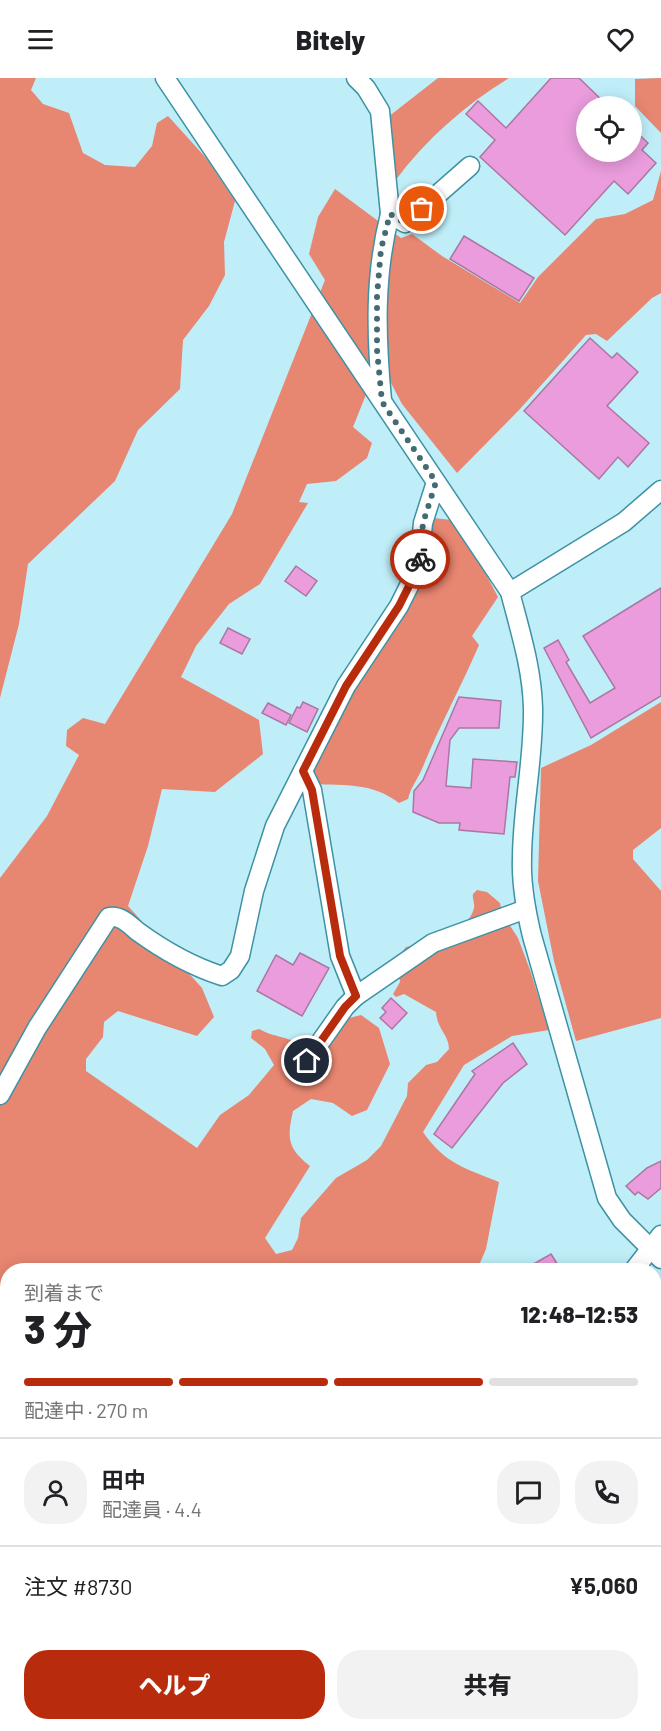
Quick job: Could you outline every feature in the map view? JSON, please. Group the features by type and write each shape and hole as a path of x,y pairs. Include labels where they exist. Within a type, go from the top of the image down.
{"street":[{"path":"165,78 510,592 530,666 533,708 532,767 522,861 526,909 607,1198 622,1220 655,1254 661,1235"},
{"path":"356,78 366,88 380,111 390,214 381,249 377,296 377,350 382,402"},
{"path":"390,214 405,223 470,166"},
{"path":"0,1095 38,1028 109,916 115,915 197,968 222,976 231,970 240,956 254,891 275,826 346,686 399,606 419,566 423,523 436,482"},
{"path":"510,592 624,522 661,489"},
{"path":"303,771 312,790 340,956 356,996"},
{"path":"307,1061 345,1007 356,996 432,944 526,909"}],"shaded area":[{"path":"0,78 36,78 31,90 43,104 69,113 83,153 105,165 135,167 152,146 157,123 168,116 207,159 235,201 224,242 225,275 209,306 183,340 180,389 138,430 115,481 28,564 19,624 0,698"},
{"path":"438,78 509,78 447,124 395,181 388,117"},
{"path":"661,78 661,133 642,113 642,96 635,96 635,79"},
{"path":"661,171 661,293 652,298 607,341 596,334 586,335 520,409 457,473 402,404 390,381 367,392 353,427 372,443 367,458 336,481 307,484 299,502 308,503 260,584 229,604 196,646 181,677 259,720 263,754 215,792 162,789 148,846 128,906 202,988 214,1017 197,1036 118,1011 104,1022 103,1037 86,1059 86,1071 197,1148 220,1115 249,1095 274,1065 265,1049 251,1038 252,1031 259,1029 291,1040 309,1053 341,1020 361,1015 379,1028 390,1064 367,1110 352,1116 333,1103 311,1099 293,1111 290,1128 291,1142 297,1154 310,1166 265,1238 276,1254 292,1250 298,1238 301,1218 336,1178 367,1160 381,1146 407,1096 408,1083 426,1065 437,1062 449,1049 436,1012 404,994 396,997 393,994 400,982 397,958 406,947 424,943 456,930 464,924 474,908 473,894 477,890 487,892 500,903 502,913 518,938 549,1030 512,1036 464,1065 423,1132 439,1151 456,1164 499,1182 486,1249 480,1263 0,1263 0,878 47,816 79,755 66,746 67,730 83,718 105,724 232,514 325,280 309,254 318,217 335,189 401,238 412,234 442,256 520,303 538,277 596,219 625,214 653,200"},
{"path":"433,518 452,520 479,561 498,597 472,636 479,645 472,661 408,799 399,803 379,791 368,788 313,784 315,763 370,660"},
{"path":"661,702 661,828 633,850 633,859 661,891 661,1018 576,1041 554,961 538,881 541,768 591,745"}],"building":[{"path":"551,78 579,78 598,96 576,96 576,162 642,162 642,150 656,163 628,194 614,181 565,235 480,157 495,140 466,114 478,101 506,128"},
{"path":"642,137 648,143 642,150"},
{"path":"464,236 534,278 519,301 450,259"},
{"path":"590,338 612,358 617,353 638,372 607,406 649,443 628,467 618,457 599,479 524,411"},
{"path":"296,566 317,581 306,596 285,581"},
{"path":"661,588 661,696 591,738 544,648 558,640 569,660 566,662 590,703 615,688 583,636"},
{"path":"228,628 250,639 242,654 220,643"},
{"path":"459,697 501,701 499,728 459,728 450,740 446,786 471,788 473,759 517,762 515,777 510,777 504,834 459,830 460,823 439,823 413,812 414,791 423,780"},
{"path":"303,702 318,709 307,732 289,723 297,707 300,708"},
{"path":"268,703 291,715 286,725 262,713"},
{"path":"300,953 329,968 302,1016 257,991 276,955 293,965"},
{"path":"391,998 407,1013 392,1029 380,1018 386,1012 382,1008"},
{"path":"513,1043 527,1064 503,1083 452,1148 434,1134 475,1074 472,1071"},
{"path":"661,1161 661,1188 648,1199 638,1192 635,1195 626,1186 647,1168"},
{"path":"551,1254 557,1263 535,1263"}],"way so far":[{"path":"420,559 423,523 436,482 382,402 377,350 377,296 381,249 390,214 405,223 422,209"}],"route":[{"path":"307,1061 345,1007 356,996 340,956 312,790 303,771 346,686 399,606 419,566 420,559"}]}
